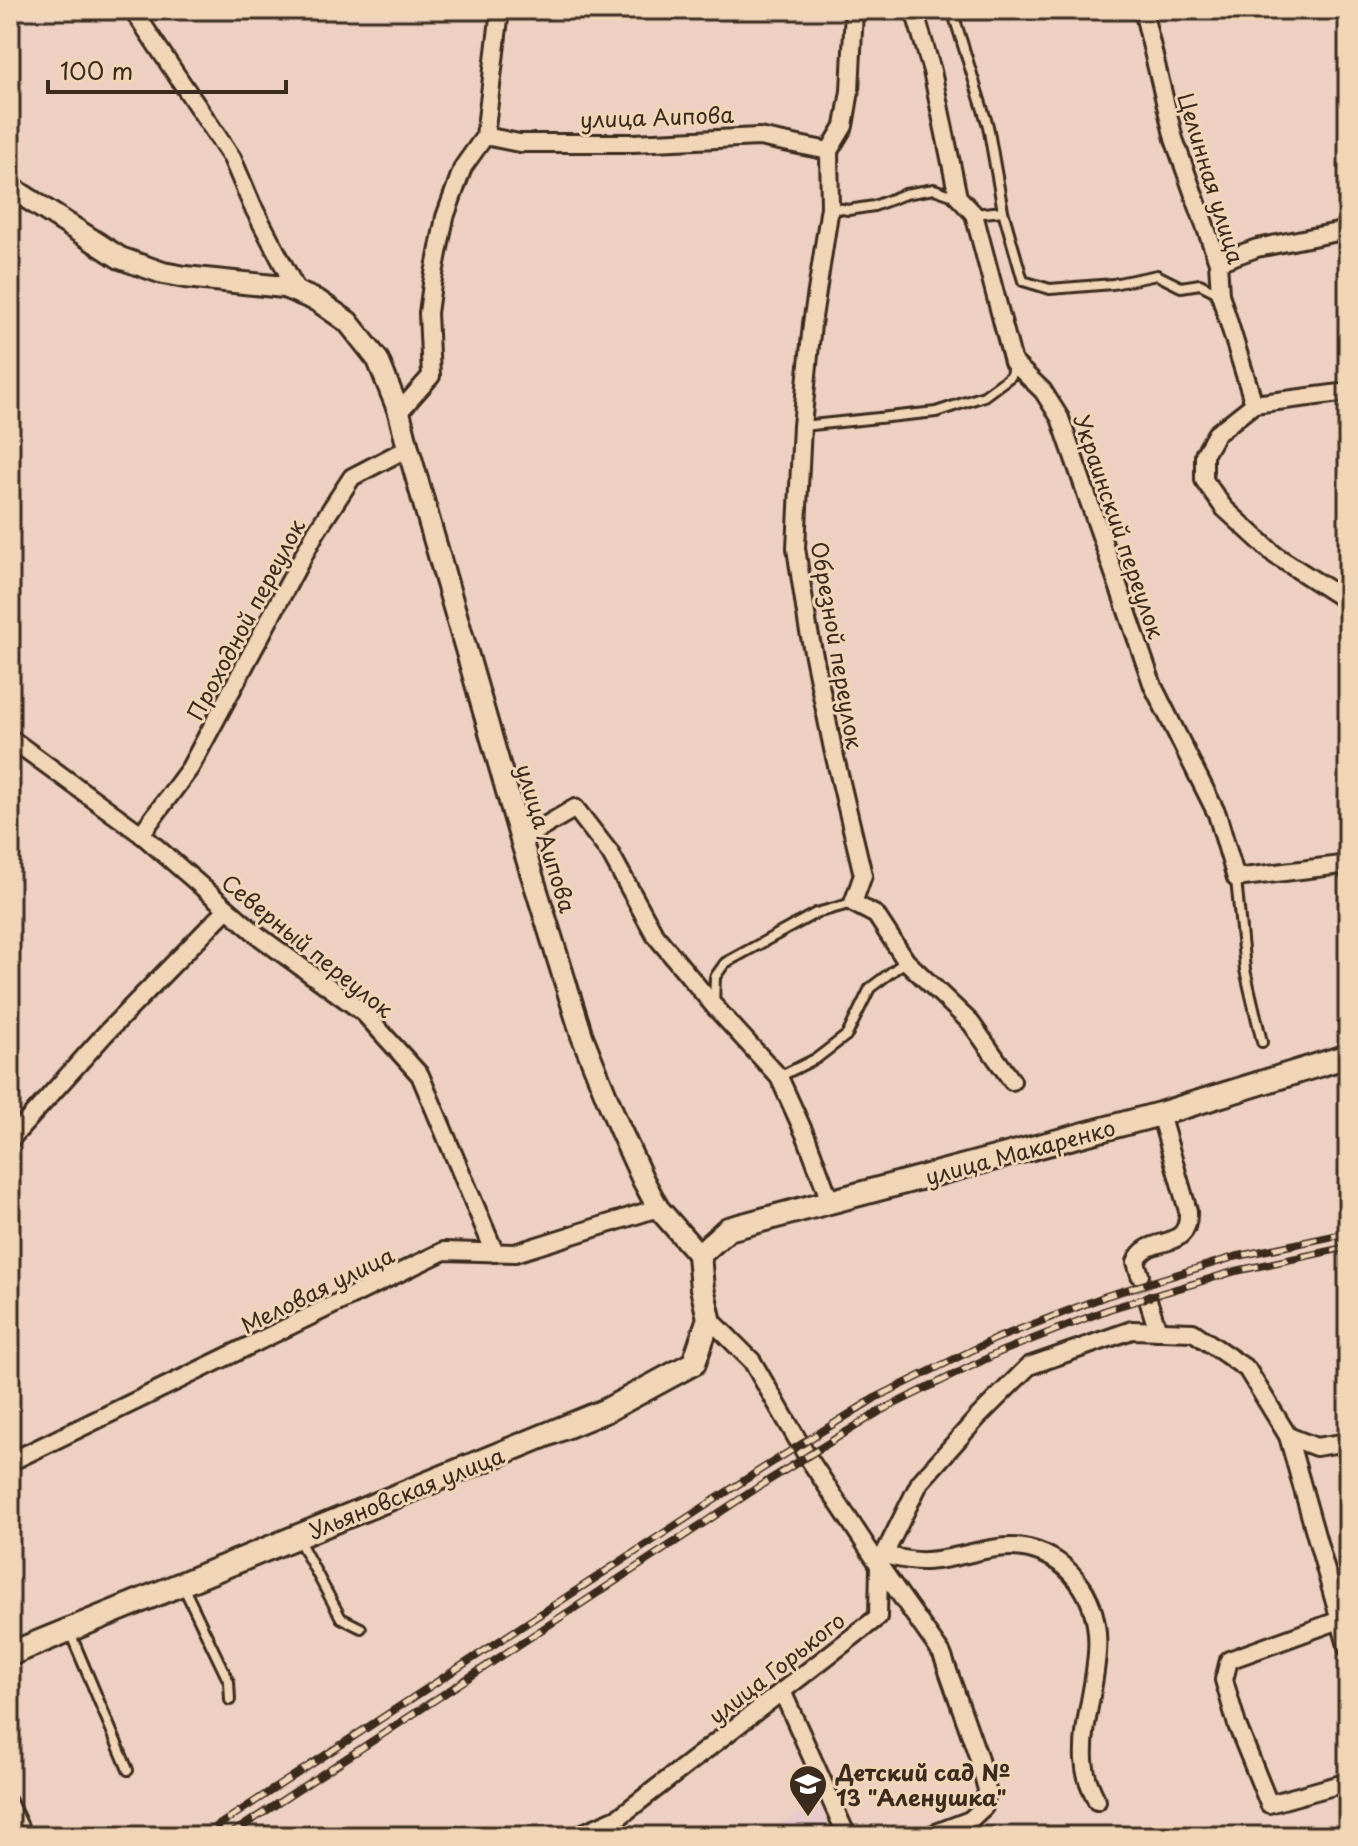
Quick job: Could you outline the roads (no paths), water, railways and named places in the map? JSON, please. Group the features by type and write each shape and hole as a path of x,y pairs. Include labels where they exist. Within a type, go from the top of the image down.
{"main road":[{"name":"улица Макаренко","path":"699,1255 728,1229 1160,1114 1348,1056"},
{"name":"Ульяновская улица","path":"10,1654 607,1410 694,1363 709,1318 699,1255"}],"street":[{"path":"133,10 232,158 252,205 298,293"},
{"path":"399,412 431,376 428,313 445,217 463,167 485,136 500,10"},
{"name":"Обрезной переулок","path":"853,903 863,875 823,703 796,548 802,426 812,324 830,207 829,151 844,126 850,91 854,10"},
{"path":"914,10 932,71 958,197 974,214 1013,362"},
{"name":"Целинная улица","path":"1143,10 1174,139 1218,262 1220,294 1254,404"},
{"name":"улица Аипова","path":"485,136 519,143 633,143 759,137 829,151"},
{"name":"улица Аипова","path":"10,187 120,258 163,273 284,287 318,301 348,322 378,360 399,412 521,840 582,1036 643,1180 658,1208 699,1255"},
{"path":"1218,262 1257,248 1348,230"},
{"name":"Украинский переулок","path":"1013,362 1043,391 1060,418 1153,686 1217,814 1236,878"},
{"path":"1348,392 1254,404 1216,434 1204,455 1204,480 1224,508 1275,555 1348,602"},
{"name":"Проходной переулок","path":"141,834 190,768 316,532 352,477 408,448"},
{"name":"Северный переулок","path":"10,738 141,834 260,937 363,1012 420,1075 495,1253"},
{"path":"521,840 575,808 610,853 655,935 779,1077 830,1201"},
{"path":"1236,878 1346,869"},
{"path":"853,903 876,915 906,961 971,1023 1012,1081"},
{"path":"10,1140 105,1034 227,909"},
{"path":"1140,1275 1136,1262 1142,1252 1179,1237 1188,1223 1188,1211 1160,1114"},
{"name":"Меловая улица","path":"10,1462 444,1251 515,1253 658,1208"},
{"path":"1149,1303 1158,1331"},
{"path":"709,1318 752,1361 807,1456 881,1560 942,1654 987,1790 984,1807 970,1820 928,1836"},
{"name":"улица Горького","path":"576,1836 611,1829 619,1817 878,1617 881,1560 920,1482 1029,1366 1132,1330 1193,1332 1247,1369 1288,1436 1344,1618 1348,1649"},
{"path":"1288,1436 1316,1447 1348,1442"},
{"path":"881,1560 924,1562 1016,1547 1053,1558 1071,1571 1086,1595 1095,1617 1098,1637 1084,1759 1087,1782 1097,1801"},
{"path":"1344,1618 1229,1660 1224,1680 1237,1725 1269,1804 1348,1782"},
{"path":"782,1691 847,1836"}],"lane":[{"path":"952,10 988,126 1003,211 1023,281 1050,289 1113,284 1157,275 1181,287 1200,284 1220,294"},
{"path":"830,207 848,210 874,206 905,194 934,189 958,197"},
{"path":"974,214 1003,211"},
{"path":"802,426 936,412 984,396 1011,376 1013,362"},
{"path":"1236,878 1245,970 1262,1042"},
{"path":"714,1006 715,977 725,963 816,913 853,903"},
{"path":"779,1077 817,1058 847,1035 870,988 906,961"},
{"path":"297,1536 341,1618 361,1628"},
{"path":"182,1584 229,1682 230,1700"},
{"path":"69,1629 128,1770"},
{"path":"10,1799 23,1826"}],"tunnel":[{"path":"1140,1275 1149,1303"}],"railway":[{"path":"202,1836 875,1398 995,1339 1106,1296 1234,1257 1348,1233"},
{"path":"228,1836 766,1482 880,1411 1000,1352 1109,1309 1236,1271 1348,1247"}],"place":[{"name":"Детский сад № 13 \"Аленушка\"","path":"808,1818"}]}
